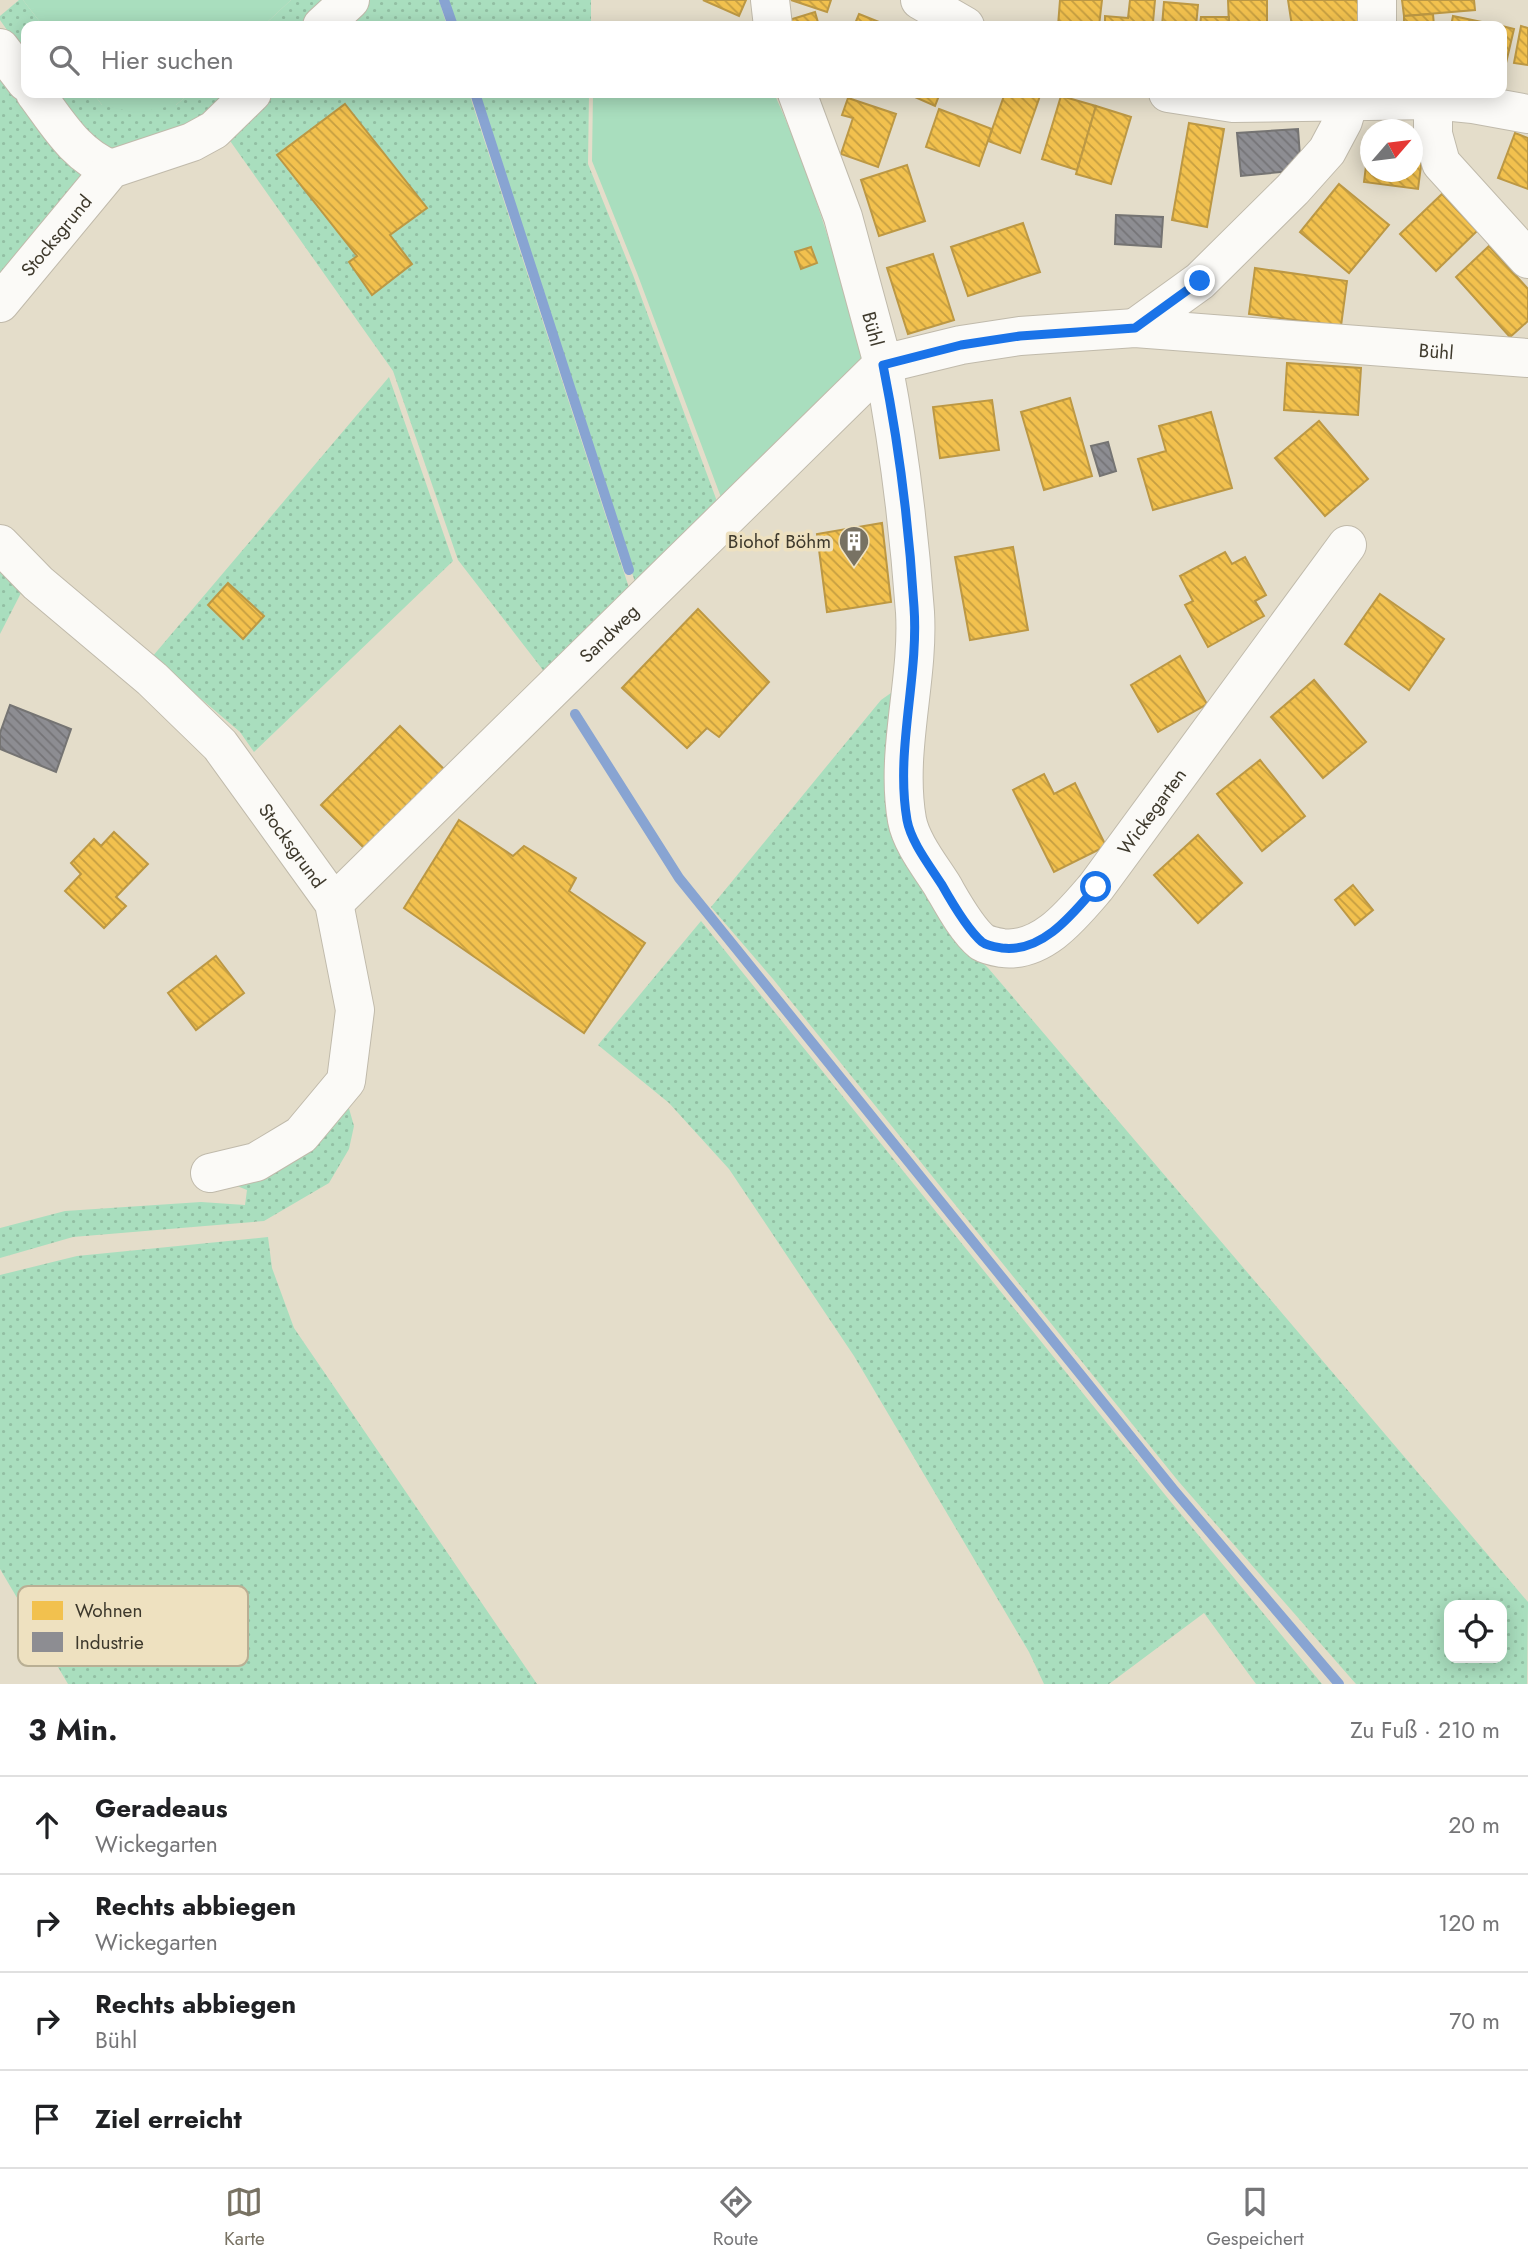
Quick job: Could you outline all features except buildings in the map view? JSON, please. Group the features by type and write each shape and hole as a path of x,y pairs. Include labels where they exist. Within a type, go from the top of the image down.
{"street":[{"path":"327,21 350,0"},
{"path":"770,0 772,21"},
{"path":"920,0 956,21"},
{"path":"1377,0 1377,21"},
{"path":"0,48 21,75"},
{"path":"39,98 80,151 94,163 111,169 192,142 214,130 247,98"},
{"name":"Bühl","path":"799,98 857,260 883,365 961,345 1020,336 1135,328 1528,358"},
{"path":"1200,98 1233,103 1349,98"},
{"path":"1135,328 1200,281 1293,189 1371,98"},
{"path":"1392,98 1473,104 1528,114"},
{"path":"1433,100 1433,134 1441,163 1528,259"},
{"name":"Stocksgrund","path":"0,303 111,169"},
{"name":"Wickegarten","path":"883,365 895,426 903,489 916,630 908,702 905,779 907,819 922,852 956,909 982,942 996,947 1022,949 1040,940 1077,909 1096,887 1347,545"},
{"name":"Sandweg","path":"334,903 883,365"},
{"name":"Stocksgrund","path":"0,544 38,583 152,679 220,745 334,903 355,1010 346,1081 301,1135 256,1162 210,1173"}],"green space":[{"path":"19,0 23,0 39,21 21,21 21,50 0,20 0,16"},
{"path":"23,0 291,0 268,21 39,21"},
{"path":"291,0 335,0 312,21 268,21"},
{"path":"370,0 439,0 445,21 348,21"},
{"path":"448,0 591,0 591,21 455,21"},
{"path":"0,60 21,85 21,98 32,98 93,172 0,279"},
{"path":"59,98 97,98 102,105 176,105 184,98 229,98 189,131 111,149 98,143"},
{"path":"97,98 184,98 176,105 136,113 102,105"},
{"path":"269,98 471,98 630,591 546,674 458,560 393,371 228,138"},
{"path":"480,98 589,98 588,164 633,275 718,504 636,585"},
{"path":"593,98 776,98 801,158 864,359 722,500 637,273 592,161"},
{"path":"389,377 453,561 254,752 240,732 152,657"},
{"path":"0,560 22,591 0,634"},
{"path":"898,688 894,779 972,952 1528,1602 1527,1684 1356,1684 1179,1482 773,979 711,907 881,700"},
{"path":"701,921 1166,1496 1322,1684 1256,1684 1204,1613 1109,1684 1044,1684 1029,1652 854,1356 729,1169 669,1103 598,1045"},
{"path":"348,1105 354,1126 349,1149 329,1183 264,1221 73,1237 0,1258 0,1228 65,1211 201,1202 245,1205 247,1190 232,1184"},
{"path":"268,1237 272,1268 294,1328 537,1684 68,1684 57,1666 248,1666 248,1586 18,1586 18,1599 0,1569 0,1275 77,1256"}],"waterway":[{"path":"444,0 451,21"},
{"path":"477,98 629,570"},
{"path":"575,714 679,878 1173,1489 1339,1684"}],"place":[{"name":"Biohof Böhm","path":"854,568"}],"route":[{"path":"1096,887 1077,909 1040,940 1022,949 996,947 982,942 956,909 909,825 905,779 908,702 916,630 903,489 895,426 883,365 961,345 1020,336 1135,328 1200,281"}]}
